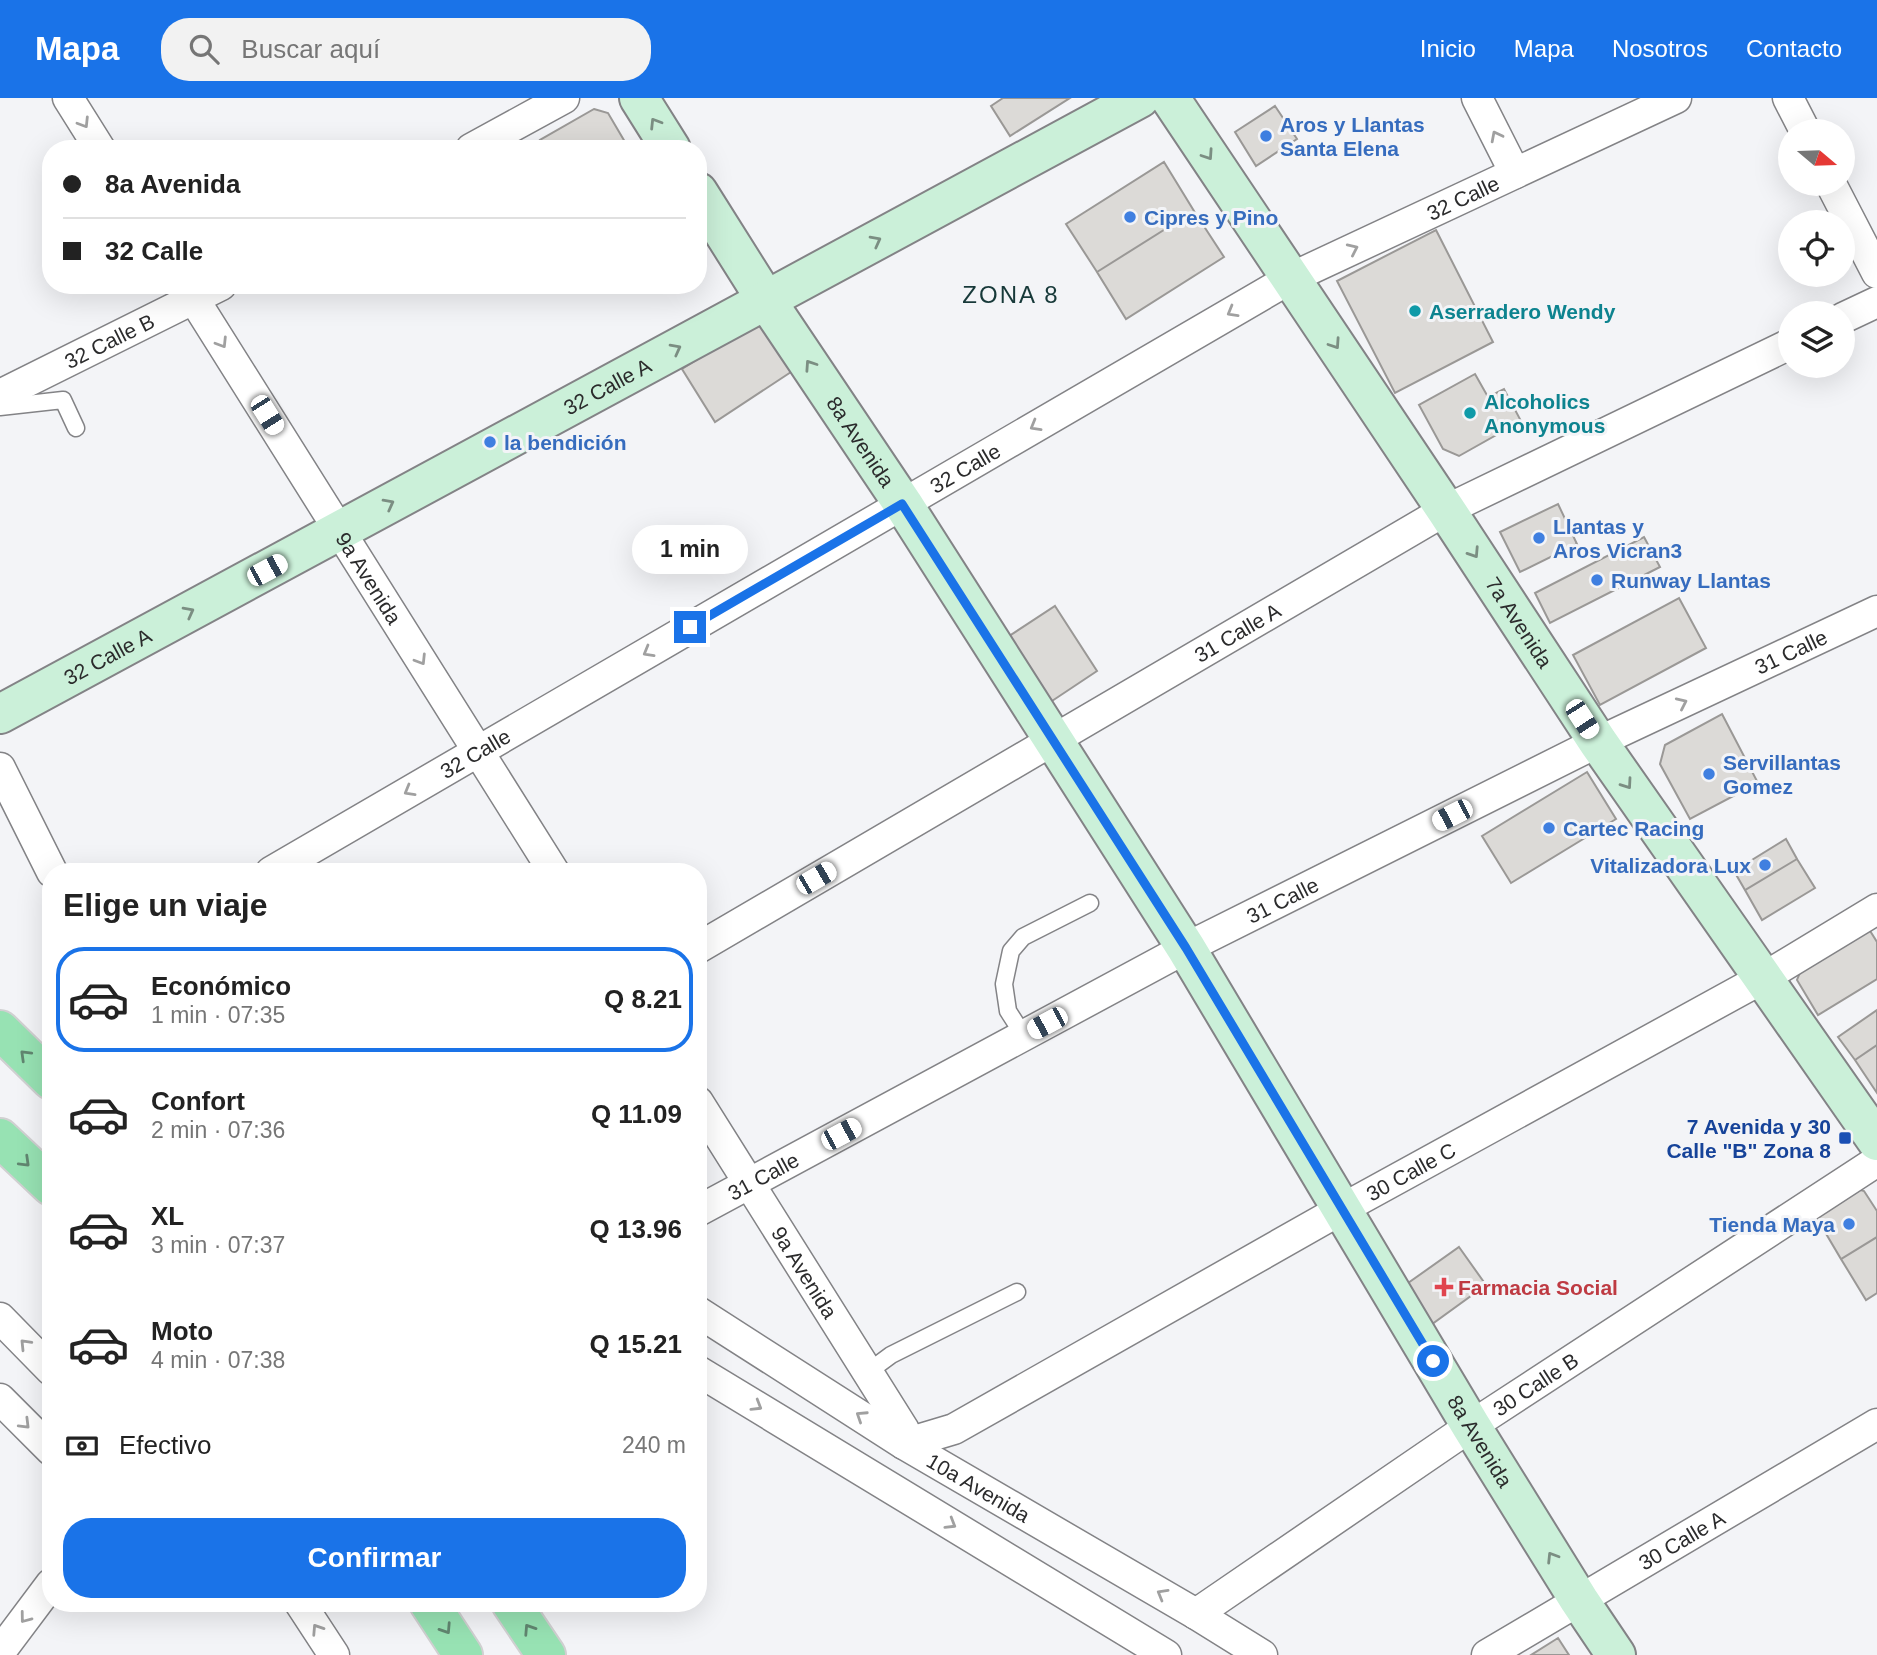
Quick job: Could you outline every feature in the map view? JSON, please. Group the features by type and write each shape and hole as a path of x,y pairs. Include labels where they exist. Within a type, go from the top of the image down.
{"main road":[{"path":"639,98 665,140"},
{"name":"32 Calle A","path":"0,714 1140,98"},
{"name":"7a Avenida","path":"1170,98 1598,742 1877,1141"},
{"name":"8a Avenida","path":"707,206 902,504 1186,948 1471,1426 1616,1655"},
{"path":"0,1030 42,1071"},
{"path":"0,1138 42,1178"},
{"path":"435,1612 463,1655"},
{"path":"518,1612 546,1655"}],"street":[{"path":"68,98 94,140"},
{"path":"487,140 564,98"},
{"path":"1477,98 1515,173"},
{"name":"32 Calle","path":"286,863 1291,278 1676,98"},
{"path":"1788,98 1799,119"},
{"path":"1838,196 1877,273"},
{"name":"32 Calle B","path":"0,395 188,294"},
{"name":"9a Avenida","path":"191,294 548,863"},
{"path":"1855,312 1877,302"},
{"name":"31 Calle A","path":"707,943 1446,510 1778,350"},
{"name":"31 Calle","path":"707,1206 1186,948 1598,742 1877,611"},
{"path":"0,768 48,863"},
{"name":"30 Calle C","path":"904,1444 954,1429 1342,1209 1763,978 1877,909"},
{"name":"9a Avenida","path":"707,1116 904,1430 904,1444"},
{"name":"30 Calle B","path":"1196,1614 1471,1426 1877,1161"},
{"path":"0,1318 42,1361"},
{"name":"10a Avenida","path":"707,1318 904,1444 1262,1655"},
{"path":"707,1376 1166,1655"},
{"path":"0,1399 42,1441"},
{"name":"30 Calle A","path":"1487,1655 1877,1424"},
{"path":"0,1652 42,1596"},
{"path":"306,1612 334,1655"}],"lane":[{"path":"0,407 63,400 76,428"},
{"path":"1024,1036 1009,1010 1004,984 1011,951 1023,937 1090,903"},
{"path":"868,1372 891,1354 1017,1292"}],"building":[{"path":"1003,98 1070,98 1010,136 991,106"},
{"name":"Aros y Llantas Santa Elena","path":"1275,106 1297,139 1256,166 1235,132"},
{"path":"594,109 608,113 624,140 540,140"},
{"name":"Cipres y Pino","path":"1164,162 1194,211 1097,272 1066,224"},
{"path":"1194,211 1224,257 1126,319 1097,272"},
{"name":"Aserradero Wendy","path":"1436,230 1493,342 1395,393 1337,281"},
{"path":"759,321 791,372 715,422 682,369"},
{"name":"Alcoholics Anonymous","path":"1475,374 1488,397 1504,389 1521,421 1459,456 1443,449 1419,405"},
{"name":"Llantas y Aros Vicran3","path":"1558,504 1577,544 1520,572 1500,532"},
{"name":"Runway Llantas","path":"1644,537 1660,567 1550,623 1535,593"},
{"path":"1679,598 1706,648 1600,705 1573,655"},
{"path":"1055,606 1097,671 1052,701 1039,696 1003,640"},
{"name":"Servillantas Gomez","path":"1722,714 1758,783 1690,819 1660,764 1665,745"},
{"name":"Cartec Racing","path":"1587,772 1616,819 1511,883 1482,836"},
{"name":"Vitalizadora Lux","path":"1786,839 1797,859 1745,890 1734,871"},
{"path":"1797,859 1815,888 1762,920 1745,890"},
{"path":"1867,926 1877,942 1877,979 1818,1015 1797,980 1803,965"},
{"path":"1877,1010 1877,1045 1855,1060 1838,1037"},
{"path":"1877,1045 1877,1093 1855,1060"},
{"name":"Tienda Maya","path":"1850,1187 1864,1191 1877,1211 1877,1237 1841,1259 1812,1210"},
{"path":"1877,1237 1877,1293 1866,1300 1841,1259"},
{"name":"Farmacia Social","path":"1459,1247 1486,1285 1428,1327 1401,1288"},
{"path":"1558,1638 1569,1655 1531,1655"}],"place":[{"name":"Aros y Llantas Santa Elena","path":"1266,136"},
{"name":"Cipres y Pino","path":"1130,217"},
{"name":"Aserradero Wendy","path":"1415,311"},
{"name":"Alcoholics Anonymous","path":"1470,413"},
{"name":"la bendición","path":"490,442"},
{"name":"Llantas y Aros Vicran3","path":"1539,538"},
{"name":"Runway Llantas","path":"1597,580"},
{"name":"Servillantas Gomez","path":"1709,774"},
{"name":"Cartec Racing","path":"1549,828"},
{"name":"Vitalizadora Lux","path":"1765,865"},
{"name":"7 Avenida y 30 Calle \"B\" Zona 8","path":"1845,1138"},
{"name":"Tienda Maya","path":"1849,1224"},
{"name":"Farmacia Social","path":"1444,1287"}],"district":[{"name":"ZONA 8","path":"1011,294"}],"route":[{"path":"690,627 902,504 1186,948 1433,1361"}]}
